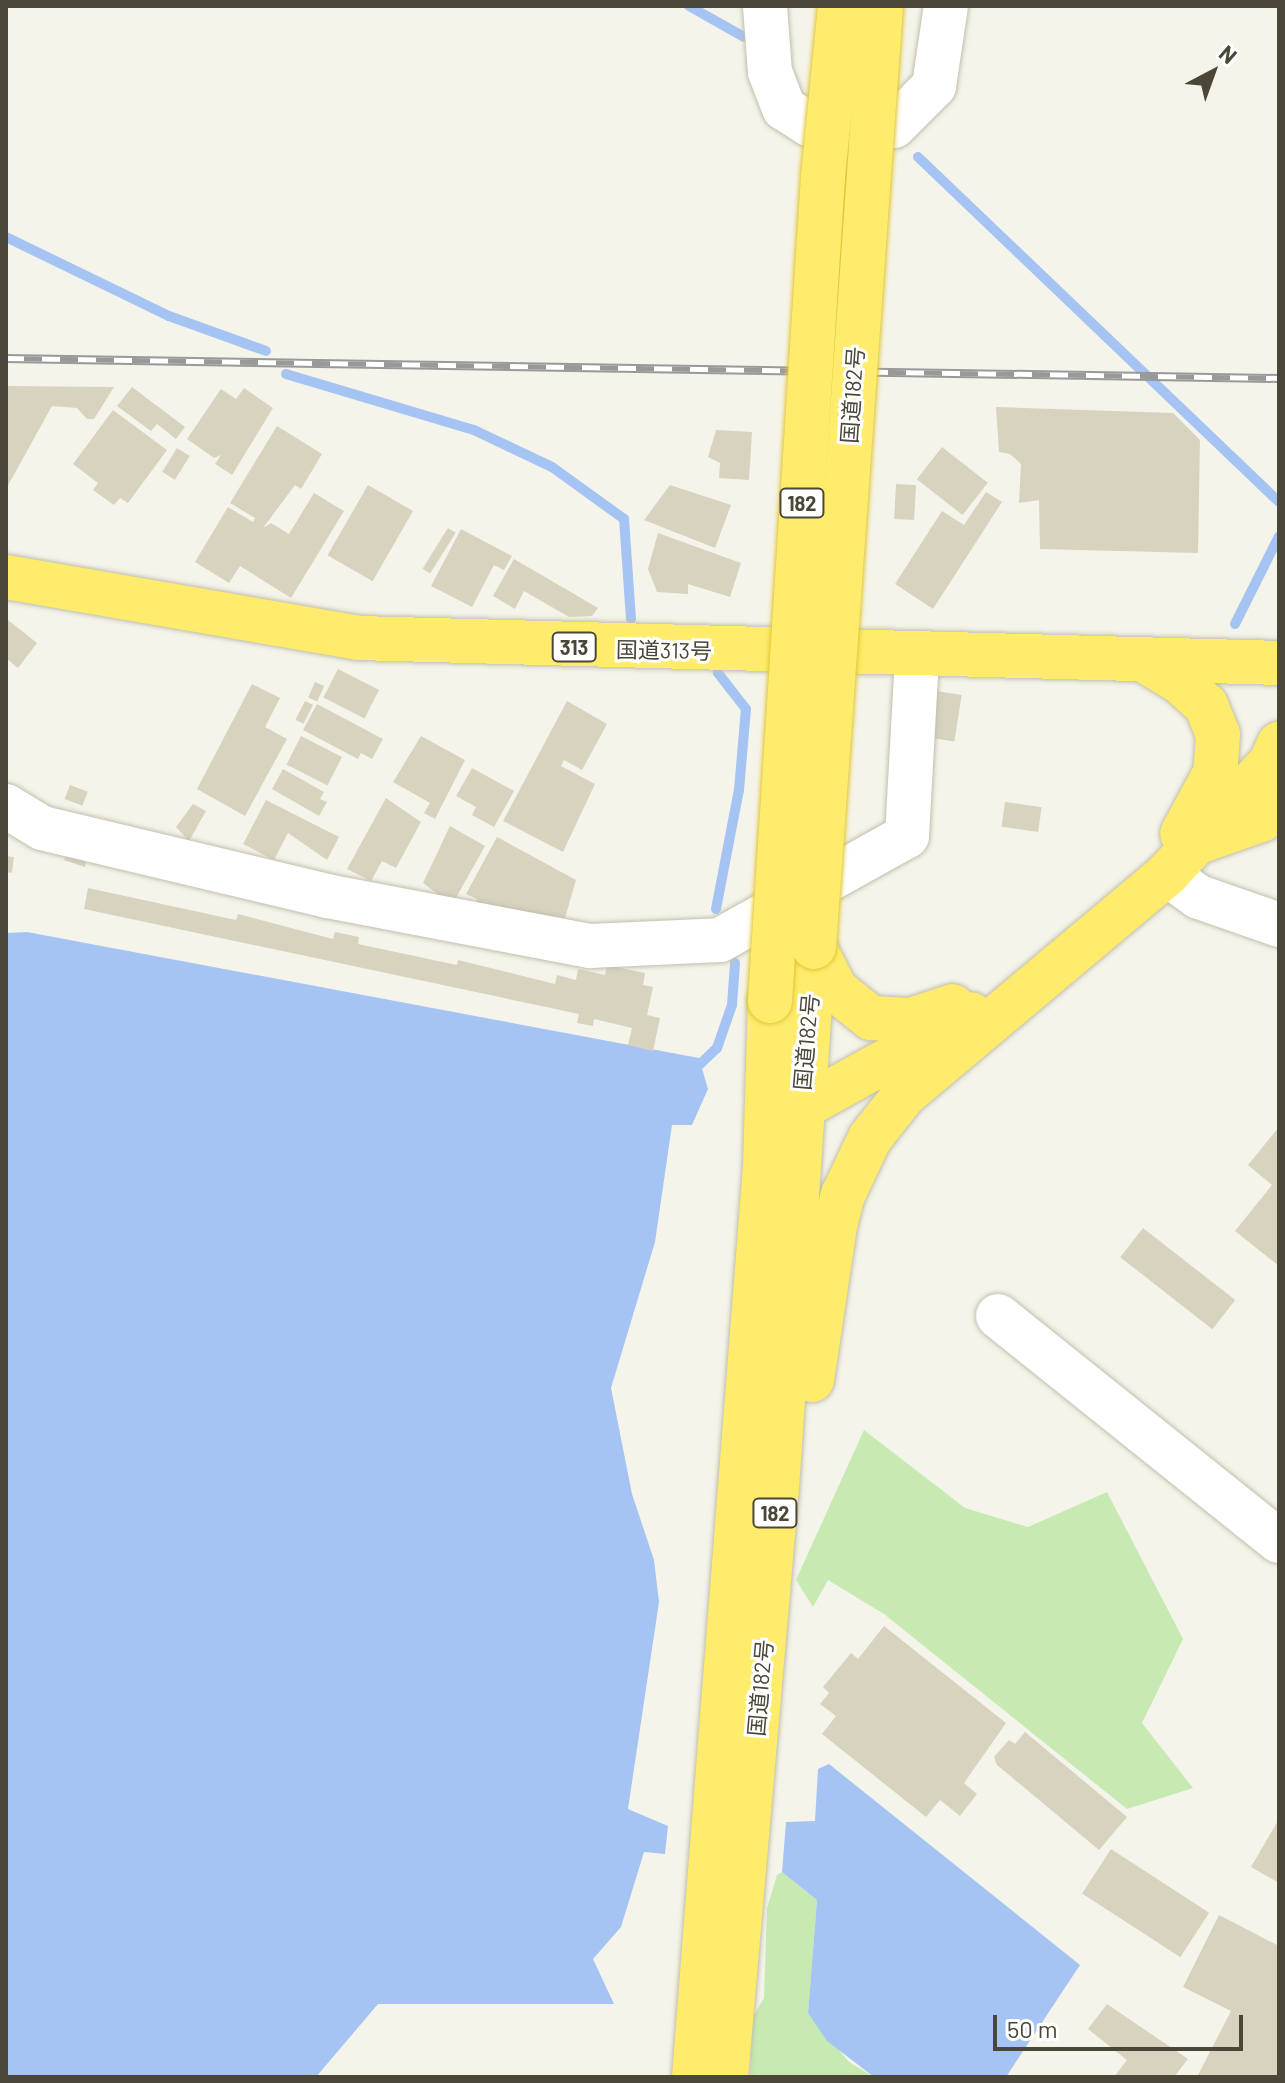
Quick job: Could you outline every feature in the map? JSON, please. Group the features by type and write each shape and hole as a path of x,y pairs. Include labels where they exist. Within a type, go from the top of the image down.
{"highway":[{"name":"国道182号","path":"726,2077 777,1488 783,1106 770,1001 823,177 840,6"},
{"name":"国道182号","path":"694,2077 783,1106 814,947 881,6"},
{"name":"国道313号","path":"6,577 358,638 917,656 1279,663"},
{"path":"1147,662 1179,681 1206,705 1218,734 1215,773 1183,830 1181,859"},
{"path":"777,1488 807,1414 835,1226 858,1157 904,1095 1181,859 1271,762 1279,744"},
{"path":"1181,859 1261,820 1279,806"},
{"path":"814,947 836,990 871,1018 911,1020 1044,975"},
{"path":"783,1106 1044,975"}],"street":[{"path":"758,9 770,72 784,108 809,124 894,126 934,86 946,6"},
{"path":"6,806 42,828 327,896 575,943 674,945 720,940 907,836 917,656"},
{"path":"1181,859 1199,897 1279,925"},
{"path":"998,1316 1279,1541"}],"green space":[{"path":"864,1430 965,1508 1028,1527 1107,1492 1183,1639 1142,1723 1193,1788 1127,1809 884,1614 828,1580 813,1607 796,1580"},
{"path":"782,1872 817,1900 808,2013 849,2062 874,2077 750,2077 753,2017 764,1998 767,1908 777,1875"}],"water":[{"path":"27,932 699,1058 708,1089 692,1125 672,1125 655,1242 611,1388 632,1494 654,1560 659,1602 628,1809 668,1826 665,1854 644,1852 621,1927 593,1959 614,2004 378,2004 316,2077 6,2077 6,933"},
{"path":"829,1764 1080,1965 1006,2077 874,2077 827,2041 808,2013 817,1900 782,1872 786,1822 815,1821 818,1769"}],"building":[{"path":"6,386 114,387 94,419 87,419 77,408 52,406 6,489"},
{"path":"132,387 185,427 176,439 157,424 151,431 117,406"},
{"path":"244,388 273,408 232,475 215,464 221,455 214,458 187,439 221,389 236,399"},
{"path":"996,407 1173,413 1200,440 1198,553 1040,549 1039,500 1019,503 1021,464 1010,454 999,452"},
{"path":"113,410 167,450 128,503 120,498 114,505 93,490 98,483 73,464"},
{"path":"277,426 322,454 301,489 295,485 263,528 271,523 289,534 314,493 344,511 291,598 240,566 229,583 195,562 228,507 253,522 255,518 230,503"},
{"path":"716,430 752,432 749,480 719,478 720,463 708,457"},
{"path":"942,447 988,483 962,515 917,479"},
{"path":"177,448 190,456 175,480 162,472"},
{"path":"896,484 916,485 914,520 894,519"},
{"path":"368,485 413,511 373,581 328,555"},
{"path":"670,485 731,505 715,548 644,520"},
{"path":"986,492 1002,502 933,609 895,584 942,511 964,525"},
{"path":"448,528 456,533 430,573 423,569"},
{"path":"461,529 512,556 504,570 494,565 472,607 431,586"},
{"path":"658,533 741,563 730,597 688,584 688,594 657,592 648,569"},
{"path":"514,559 598,608 592,616 569,617 524,591 515,609 493,596"},
{"path":"8,620 37,643 18,668 6,658"},
{"path":"338,669 379,690 364,718 323,698"},
{"path":"315,682 324,686 317,702 308,698"},
{"path":"252,684 280,698 265,727 287,739 245,816 197,789"},
{"path":"936,691 962,695 954,741 929,737"},
{"path":"305,701 313,705 303,724 295,720"},
{"path":"567,701 607,724 582,770 564,760 561,766 595,784 563,852 503,821"},
{"path":"317,704 383,739 372,759 361,753 358,759 303,730"},
{"path":"301,736 342,757 327,785 286,765"},
{"path":"421,736 465,760 435,819 424,813 430,803 393,782"},
{"path":"472,768 514,791 494,827 472,815 476,807 456,796"},
{"path":"283,769 324,792 320,799 327,802 319,816 272,789"},
{"path":"70,785 88,792 82,806 65,799"},
{"path":"386,798 421,822 396,868 382,861 371,881 347,869"},
{"path":"266,800 339,837 327,860 288,833 274,860 243,844"},
{"path":"1005,802 1042,807 1038,832 1002,827"},
{"path":"193,804 206,811 189,841 176,827"},
{"path":"450,826 485,846 452,905 423,883"},
{"path":"497,837 576,880 565,918 475,905 477,899 466,894"},
{"path":"67,853 86,861 85,867 64,860"},
{"path":"6,856 14,857 12,873 6,872"},
{"path":"88,888 236,920 238,914 333,939 335,932 359,937 358,944 457,965 458,960 555,984 557,975 576,980 578,969 605,975 607,965 645,973 643,985 653,987 647,1015 660,1018 653,1051 628,1045 632,1028 594,1019 593,1026 577,1023 579,1014 84,909"},
{"path":"1279,1127 1279,1266 1235,1231 1272,1185 1248,1165"},
{"path":"1143,1228 1235,1300 1212,1329 1120,1257"},
{"path":"884,1626 1006,1723 964,1783 977,1794 960,1816 940,1800 926,1817 822,1734 836,1716 820,1704 829,1693 823,1687 851,1653 858,1659"},
{"path":"1025,1732 1127,1817 1099,1850 997,1765 994,1757 1009,1740 1015,1744"},
{"path":"1279,1819 1279,1883 1251,1867"},
{"path":"1111,1849 1209,1913 1180,1957 1082,1893"},
{"path":"1219,1915 1279,1946 1279,2077 1197,2077 1231,2011 1183,1987"},
{"path":"1107,2004 1188,2059 1174,2077 1114,2077 1127,2060 1088,2029"}],"waterway":[{"path":"689,6 744,37"},
{"path":"918,157 1279,502"},
{"path":"6,237 169,316 266,351"},
{"path":"286,374 474,430 552,467 624,519 631,619"},
{"path":"1235,624 1279,536"},
{"path":"716,909 739,790 746,709 718,673"},
{"path":"693,1071 717,1048 732,1005 735,963"}],"railway":[{"path":"6,358 1279,378"}]}
